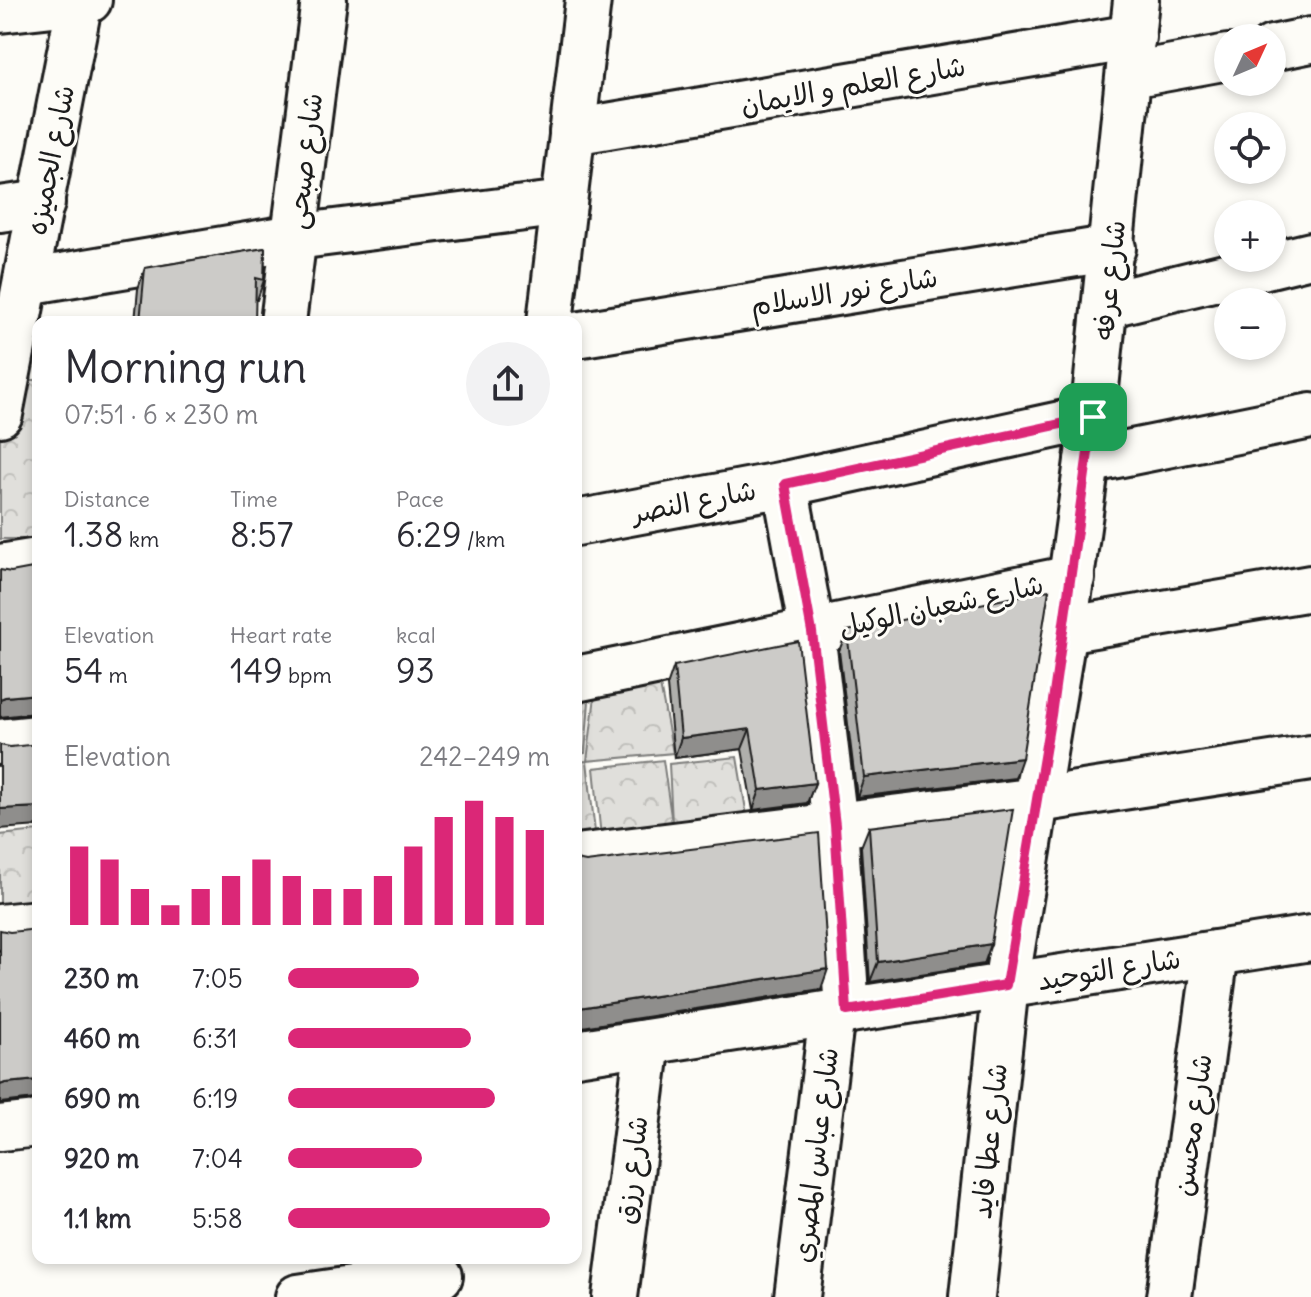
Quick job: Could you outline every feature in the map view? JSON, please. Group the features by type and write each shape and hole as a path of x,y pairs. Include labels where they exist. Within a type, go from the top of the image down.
{"street":[{"name":"شارع صبحى","path":"284,316 324,0"},
{"path":"551,316 588,0"},
{"path":"0,10 83,1"},
{"name":"شارع الجميزه","path":"0,409 26,282 21,206 83,1"},
{"name":"شارع العلم و الايمان","path":"572,132 1133,38 1214,54"},
{"name":"شارع عرفه","path":"1006,985 1072,578 1113,248 1133,38"},
{"path":"1286,45 1311,40"},
{"path":"26,282 295,237 564,203"},
{"name":"شارع نور الاسلام","path":"582,334 1113,248"},
{"path":"1106,305 1311,255"},
{"path":"1087,461 1311,416"},
{"name":"شارع النصر","path":"582,522 785,484 1093,417"},
{"name":"شارع عباس المصري","path":"785,484 812,632 835,825 840,1012 797,1297"},
{"path":"0,567 32,562"},
{"name":"شارع شعبان الوكيل","path":"582,678 1072,578"},
{"path":"1064,630 1311,588"},
{"path":"0,742 32,739"},
{"path":"582,856 1038,800 1311,758"},
{"path":"0,927 32,924"},
{"name":"شارع التوحيد","path":"582,1052 1311,938"},
{"name":"شارع محسن","path":"1169,1297 1216,953"},
{"name":"شارع عطا فايد","path":"972,1297 1006,985"},
{"name":"شارع رزق","path":"615,1297 648,1042"},
{"path":"0,1128 32,1125"},
{"path":"298,1297 440,1277"}],"green space":[{"path":"32,380 32,539 0,539 0,392 12,394"},
{"path":"658,675 673,753 587,761 596,688"},
{"path":"590,688 585,753 582,753 582,689"},
{"path":"737,757 749,828 602,847 594,768 663,760 672,823 669,764"},
{"path":"582,761 587,761 596,841 582,843"},
{"path":"32,832 32,918 0,921 0,835"}],"building":[{"path":"265,248 264,280 256,278 255,316 141,316 145,268"},
{"path":"32,568 32,695 0,699 0,570 11,572"},
{"path":"1049,590 1022,758 864,777 847,631"},
{"path":"798,641 815,783 760,790 750,729 681,738 674,666"},
{"path":"0,745 32,745 32,807 0,809"},
{"path":"1013,809 991,944 878,962 869,827"},
{"path":"819,833 828,969 582,1008 582,861"},
{"path":"0,930 32,930 32,1081 0,1085"}],"route":[{"path":"1093,417 1038,800 1006,985 847,1011 835,825 812,632 785,484 1093,417"}]}
